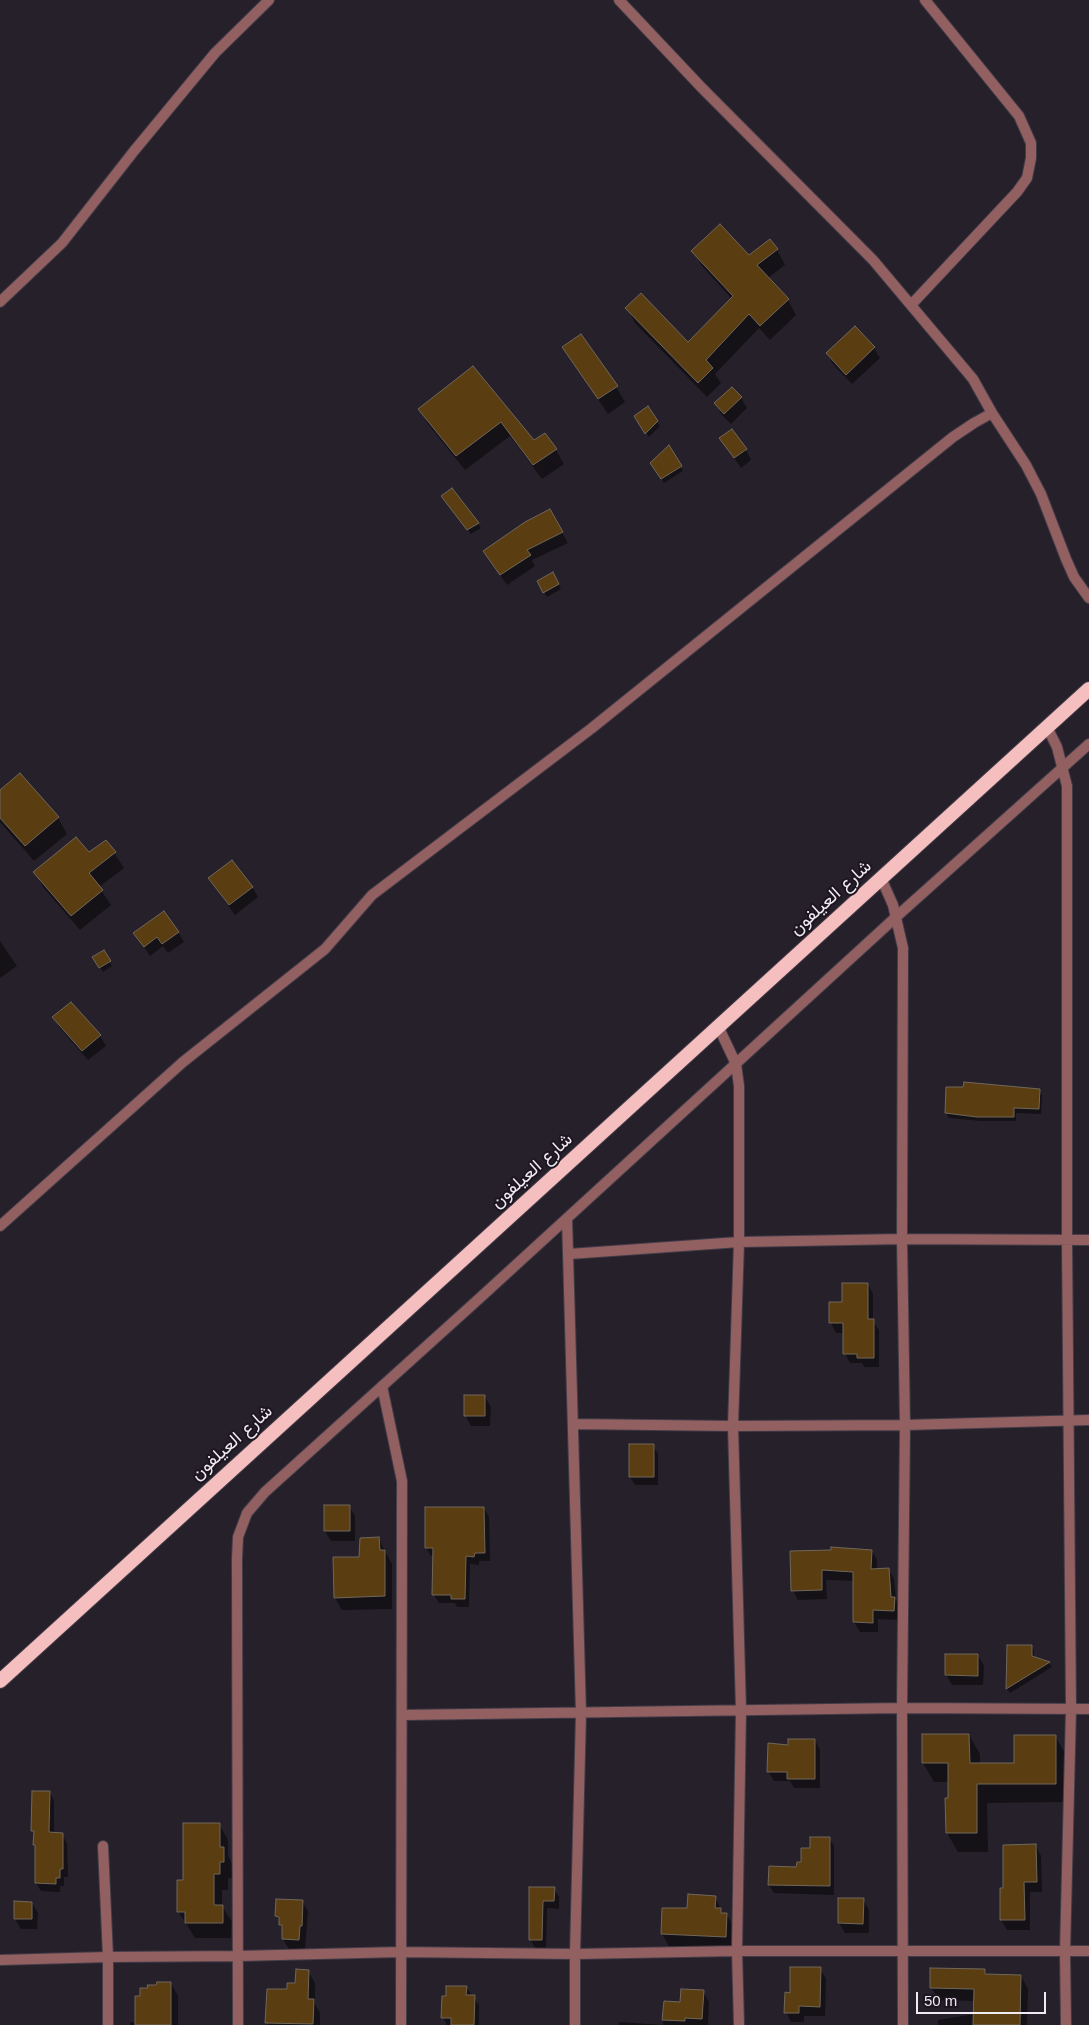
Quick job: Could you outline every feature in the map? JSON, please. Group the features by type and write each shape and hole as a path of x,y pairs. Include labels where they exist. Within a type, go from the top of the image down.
{"highway":[{"name":"شارع العيلفون","path":"0,1680 1089,689"}],"street":[{"path":"0,302 62,243 134,151 215,53 269,0"},
{"path":"619,0 701,88 873,260 973,379 992,413 1026,464 1041,494 1066,560 1089,598"},
{"path":"911,306 1017,192 1027,178 1031,158 1031,143 1019,116 925,0"},
{"path":"0,1226 183,1062 325,949 372,895 592,728 953,437 974,422 992,413"},
{"path":"1047,727 1057,746 1064,767 1067,786 1067,1240 1071,1709 1065,1952 1066,2025"},
{"path":"238,2025 237,1559 238,1537 247,1514 255,1502 896,917 1089,744"},
{"path":"881,878 893,905 903,948 902,1239 905,1425 902,1708 903,2025"},
{"path":"718,1026 736,1064 739,1086 739,1242 734,1426 741,1710 737,1951 739,2025"},
{"path":"568,1218 581,1713 575,2025"},
{"path":"569,1254 739,1242 902,1239 1089,1240"},
{"path":"382,1386 402,1481 401,2025"},
{"path":"573,1424 734,1426 905,1425 1089,1420"},
{"path":"402,1715 902,1708 1089,1709"},
{"path":"103,1846 108,1957 108,2025"},
{"path":"0,1960 400,1952 575,1954 737,1951 1089,1951"}],"building":[{"path":"720,224 749,255 770,239 778,249 757,265 789,299 760,326 749,314 706,360 713,368 698,383 625,308 641,293 688,342 733,296 691,251"},
{"path":"855,326 875,347 846,375 826,353"},
{"path":"581,334 618,386 598,399 562,347"},
{"path":"473,366 534,440 545,433 557,449 533,465 501,422 456,456 418,409"},
{"path":"732,387 742,397 724,414 714,403"},
{"path":"648,406 658,421 645,434 634,416"},
{"path":"732,429 747,449 734,458 719,438"},
{"path":"669,445 682,466 661,479 650,463"},
{"path":"452,488 479,523 467,530 441,496"},
{"path":"550,509 563,532 527,550 531,555 500,575 483,551 525,522"},
{"path":"553,572 559,584 543,593 537,581"},
{"path":"20,773 59,817 25,846 0,818 0,790"},
{"path":"76,837 89,852 106,840 116,852 89,873 103,890 71,916 33,872"},
{"path":"232,860 253,887 229,905 208,878"},
{"path":"164,911 179,932 162,944 157,937 144,947 133,933"},
{"path":"104,950 111,961 99,968 92,957"},
{"path":"71,1002 101,1035 82,1051 52,1017"},
{"path":"964,1082 1040,1089 1039,1109 1014,1108 1014,1117 977,1117 945,1113 946,1087 963,1087"},
{"path":"842,1283 868,1283 868,1319 874,1319 874,1358 857,1358 857,1354 843,1354 843,1323 829,1323 829,1302 842,1302"},
{"path":"464,1395 485,1395 485,1416 464,1416"},
{"path":"629,1444 654,1444 654,1477 629,1477"},
{"path":"324,1505 350,1505 350,1531 324,1531"},
{"path":"425,1507 484,1507 485,1553 475,1553 474,1557 466,1556 465,1599 451,1599 451,1595 432,1595 433,1548 425,1548"},
{"path":"379,1537 380,1550 385,1550 385,1596 334,1598 333,1557 359,1557 360,1538"},
{"path":"831,1547 872,1550 871,1569 889,1568 891,1597 895,1597 894,1611 873,1610 873,1623 853,1622 853,1572 822,1570 822,1590 791,1591 790,1551 831,1550"},
{"path":"1007,1645 1032,1645 1032,1656 1050,1662 1006,1689"},
{"path":"945,1654 978,1654 978,1676 945,1675"},
{"path":"922,1734 969,1734 970,1763 1014,1763 1014,1735 1056,1735 1056,1784 977,1784 977,1833 946,1833 945,1798 948,1798 948,1763 922,1763"},
{"path":"788,1739 815,1739 815,1779 787,1779 787,1772 767,1772 768,1743 788,1745"},
{"path":"32,1791 50,1791 49,1832 63,1833 63,1869 60,1869 60,1878 56,1878 56,1884 35,1883 34,1831 31,1831"},
{"path":"183,1823 220,1823 220,1847 224,1847 224,1862 220,1862 220,1874 214,1874 214,1905 223,1905 223,1923 185,1923 185,1912 177,1912 177,1880 183,1880"},
{"path":"810,1837 830,1837 830,1886 768,1885 769,1866 796,1867 797,1862 801,1862 801,1848 810,1848"},
{"path":"1036,1844 1037,1882 1024,1882 1025,1920 1000,1920 1000,1888 1003,1888 1003,1845"},
{"path":"529,1887 555,1887 554,1901 543,1901 542,1940 529,1940"},
{"path":"688,1894 716,1896 715,1908 721,1908 721,1913 727,1913 726,1937 661,1934 662,1908 687,1908"},
{"path":"838,1898 864,1898 863,1924 838,1923"},
{"path":"276,1899 303,1900 302,1926 300,1926 299,1940 282,1939 282,1925 279,1925 279,1917 275,1916"},
{"path":"14,1901 32,1902 32,1919 14,1919"},
{"path":"790,1967 821,1967 820,2007 799,2006 799,2013 784,2013 785,1992 790,1993"},
{"path":"930,1968 985,1969 985,1974 1021,1975 1020,2025 973,2025 974,1989 930,1988"},
{"path":"296,1969 309,1970 308,1999 314,1999 313,2024 265,2023 267,1989 287,1989 287,1983 295,1983"},
{"path":"157,1982 171,1982 171,2025 135,2025 135,1996 140,1996 140,1988 148,1988 147,1985 156,1985"},
{"path":"446,1986 467,1986 466,1995 475,1995 474,2025 451,2025 451,2018 441,2018 442,1996 446,1996"},
{"path":"681,1989 704,1990 702,2019 685,2018 685,2021 662,2020 664,2001 680,2002"}]}
